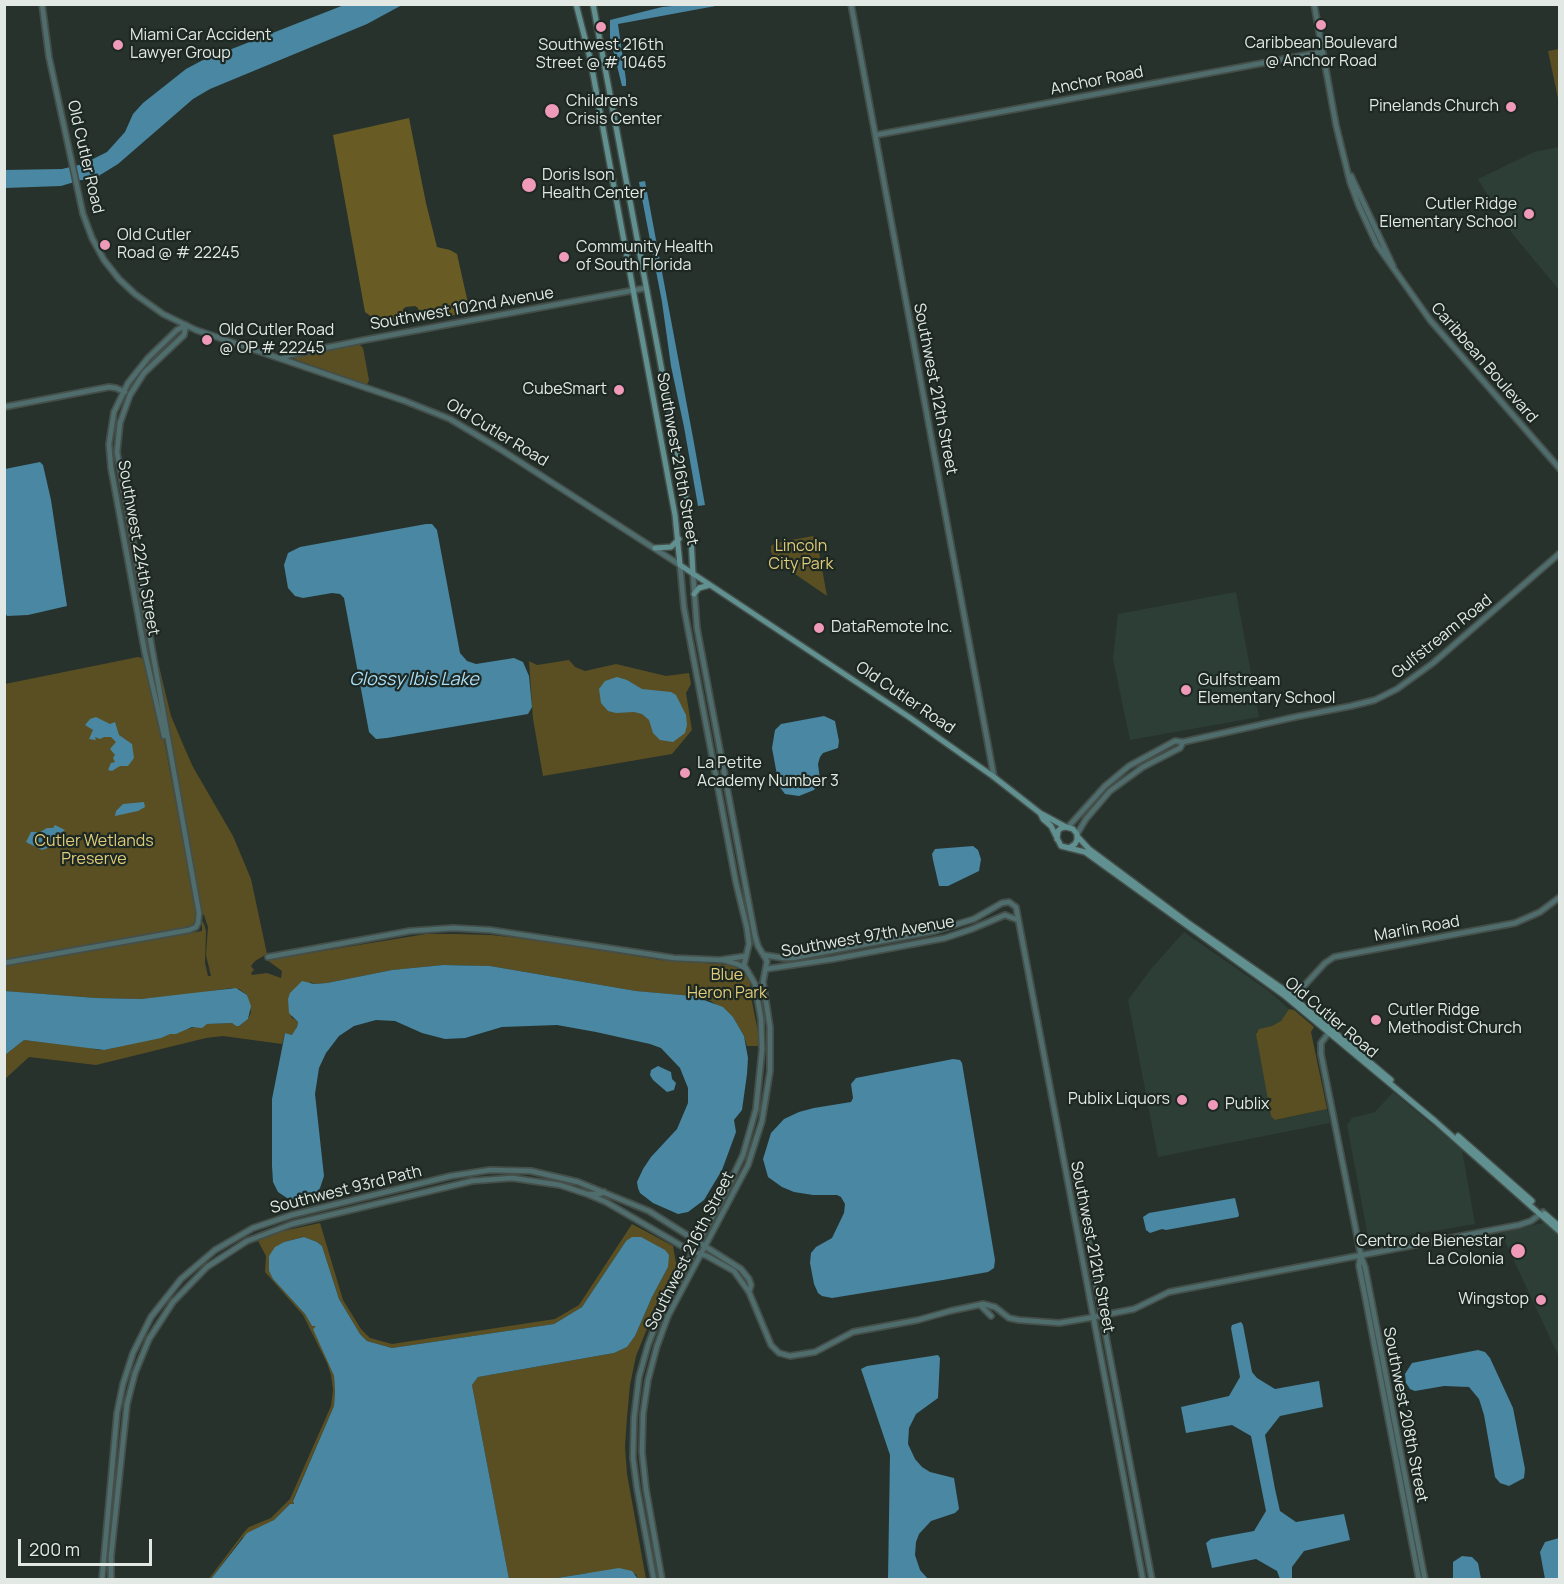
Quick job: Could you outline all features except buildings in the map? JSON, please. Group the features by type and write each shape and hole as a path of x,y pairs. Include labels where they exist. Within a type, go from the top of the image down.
{"main road":[{"name":"Southwest 216th Street","path":"576,4 590,58 679,539 680,565"},
{"name":"Southwest 216th Street","path":"593,4 690,520 693,574"},
{"path":"655,548 671,547 679,539"},
{"name":"Old Cutler Road","path":"680,565 922,725 1040,813 1067,827"},
{"path":"694,594 701,586 710,585"},
{"name":"Old Cutler Road","path":"1040,813 1051,826 1057,839"},
{"path":"1067,827 1073,829 1077,835 1076,844 1069,848 1061,846 1057,839 1058,831 1067,827"},
{"name":"Old Cutler Road","path":"1077,835 1089,849 1292,999 1483,1157 1560,1232"},
{"name":"Old Cutler Road","path":"1069,848 1090,855 1292,999"},
{"name":"Old Cutler Road","path":"1542,1213 1560,1227"}],"street":[{"name":"Old Cutler Road","path":"42,4 49,57 76,187 89,231 110,268 144,302 186,325 420,406 450,419 680,565"},
{"name":"Southwest 212th Street","path":"852,4 994,777"},
{"name":"Caribbean Boulevard","path":"1314,4 1336,124 1348,172 1356,200 1379,249 1430,320 1560,469"},
{"name":"Anchor Road","path":"876,135 1322,52"},
{"name":"Southwest 102nd Avenue","path":"283,358 364,339 646,288"},
{"name":"Southwest 224th Street","path":"167,744 145,653 110,464 111,428 114,412 123,391 142,363 177,330 186,325"},
{"name":"Southwest 224th Street","path":"4,963 189,930 198,924 198,911 118,459 119,427 130,395 144,373 184,335 186,325"},
{"path":"4,407 111,387 130,395"},
{"name":"Gulfstream Road","path":"1184,742 1351,706 1389,693 1417,676 1560,553"},
{"name":"Southwest 216th Street","path":"680,565 684,608 736,883 747,928 749,944 746,956"},
{"name":"Southwest 216th Street","path":"693,574 697,628 755,936 764,954"},
{"path":"1067,827 1105,786 1134,763 1175,741 1184,742 1180,748 1143,767 1110,791 1086,819 1077,835"},
{"name":"Marlin Road","path":"1292,999 1325,963 1334,957 1515,923 1537,914 1560,897"},
{"name":"Southwest 97th Avenue","path":"764,954 793,958 943,929 974,919 1004,902 1012,903 1016,907 1018,920 1005,915 945,938 766,970"},
{"name":"Southwest 212th Street","path":"1018,920 1143,1580"},
{"path":"268,957 410,931 453,928 490,930 667,957 720,960 737,964 750,974 758,975 766,970 768,962 764,954 754,951 746,956 720,960"},
{"path":"745,968 746,956"},
{"name":"Southwest 216th Street","path":"663,1580 643,1470 643,1414 649,1374 659,1338 675,1302 748,1166 764,1113 771,1061 770,1027 763,985 766,970"},
{"name":"Southwest 216th Street","path":"654,1580 636,1479 633,1441 634,1410 641,1370 653,1329 666,1300 736,1170 748,1141 762,1070 762,1029 755,984 750,974"},
{"name":"Southwest 208th Street","path":"1330,1031 1321,1043 1321,1050 1425,1580"},
{"name":"Southwest 93rd Path","path":"102,1580 117,1413 127,1368 140,1339 160,1304 181,1279 205,1258 243,1234 276,1219 461,1174 498,1170 531,1171 570,1179 646,1210 745,1272 751,1285 749,1292"},
{"name":"Southwest 212th Street","path":"1075,1172 1152,1580"},
{"name":"Southwest 93rd Path","path":"111,1580 125,1419 133,1380 147,1342 163,1315 183,1290 207,1267 240,1245 277,1228 464,1182 488,1179 528,1179 560,1185 587,1194 620,1211 623,1215 734,1271 749,1292"},
{"path":"587,1194 604,1192"},
{"path":"749,1292 771,1345 779,1353 790,1356 818,1350 853,1332 980,1305 992,1306 1009,1318 1019,1320 1059,1323 1102,1316 1134,1309 1167,1292 1525,1223 1542,1213"},
{"name":"Southwest 208th Street","path":"1361,1256 1359,1266 1419,1580"},
{"path":"980,1305 991,1316"}],"shaded area":[{"path":"409,118 437,247 457,254 470,312 422,321 418,308 406,307 403,309 405,320 389,322 376,320 365,312 333,135"},
{"name":"Cutler Ridge Elementary School","path":"1560,147 1559,290 1506,226 1478,179 1534,152"},
{"name":"Gulfstream Elementary School","path":"1236,592 1259,717 1130,740 1113,659 1118,614"},
{"path":"1184,932 1270,992 1289,1009 1281,1021 1256,1032 1277,1120 1327,1109 1330,1123 1158,1157 1128,1000 1151,969"},
{"path":"1393,1092 1462,1150 1475,1224 1369,1242 1347,1125 1352,1118 1375,1112"},
{"path":"1559,1219 1559,1357 1501,1233"}],"green space":[{"path":"1560,49 1559,103 1548,51"},
{"path":"359,344 363,348 369,380 367,385 294,359 294,357"},
{"name":"Lincoln City Park","path":"813,536 817,541 827,596 776,561 771,552 771,546 775,543"},
{"name":"Cutler Wetlands Preserve","path":"138,657 145,662 163,735 196,920 192,925 181,929 5,960 5,684"},
{"path":"569,660 575,667 585,671 616,664 666,676 689,673 691,684 686,693 692,730 672,754 543,776 533,719 529,661 537,665"},
{"name":"Blue Heron Park","path":"158,662 171,716 185,749 233,836 251,879 267,954 251,966 254,970 252,975 267,973 281,978 282,971 267,960 426,934 491,935 660,960 732,965 739,967 750,978 759,1046 747,1046 733,1017 711,1001 693,996 636,991 490,966 443,965 392,970 327,983 314,984 311,982 291,1017 298,1022 295,1034 285,1033 282,1044 223,1036 206,1038 96,1065 29,1057 5,1079 5,1055 24,1040 99,1050 109,1049 207,1024 232,1023 239,1026 248,1019 251,1012 247,995 239,989 231,988 141,999 5,991 5,965 202,931 202,921 206,931 205,963 208,976 211,976 206,955 208,927 201,912 161,696"},
{"path":"1289,1009 1294,1010 1314,1027 1311,1032 1327,1109 1275,1120 1271,1116 1256,1034 1259,1029 1281,1021"},
{"path":"320,1223 343,1300 361,1329 370,1338 392,1344 555,1319 579,1305 632,1224 673,1246 676,1263 678,1263 659,1299 636,1356 627,1417 625,1447 627,1474 646,1579 638,1579 636,1574 587,1573 551,1579 509,1579 472,1385 478,1377 614,1353 627,1347 635,1336 668,1267 657,1246 626,1241 582,1307 554,1324 392,1348 367,1341 360,1334 339,1299 322,1246 304,1237 284,1242 269,1256 269,1271 273,1279 305,1314 312,1326 317,1326 314,1329 334,1376 334,1406 293,1500 294,1505 290,1504 274,1520 242,1538 208,1580 249,1527 271,1518 290,1499 331,1406 333,1390 327,1363 303,1315 265,1272 266,1256 258,1241 283,1231"}],"water":[{"path":"344,5 402,5 367,24 210,89 193,99 118,164 92,180 81,180 61,186 5,188 4,170 62,169 83,164 107,152 125,132 133,114 143,103 186,69"},
{"path":"721,5 618,24 626,80 626,86 622,86 610,37 610,20 662,7"},
{"path":"645,181 705,505 698,506 671,366 662,302 639,182"},
{"path":"40,462 43,465 51,500 67,606 28,615 7,616 4,610 5,469"},
{"name":"Glossy Ibis Lake","path":"432,524 437,530 460,653 467,661 476,664 514,658 523,662 529,676 532,707 528,714 376,739 369,732 344,598 340,594 332,593 303,598 295,596 288,588 284,565 288,553 300,547"},
{"path":"617,677 642,689 671,692 676,695 686,715 685,733 673,742 660,740 653,733 649,720 642,714 608,711 601,703 599,689 605,681"},
{"path":"824,716 835,721 838,748 823,753 820,757 818,764 820,780 814,790 799,796 785,794 779,786 772,748 775,730 781,724"},
{"path":"96,717 110,724 115,722 119,735 132,744 134,758 128,766 108,770 111,763 115,762 113,758 115,755 110,749 116,742 111,737 89,739 93,730 85,725 90,719"},
{"path":"144,802 145,807 138,811 115,816 116,811 123,804"},
{"path":"55,825 65,830 60,837 64,837 64,840 56,845 42,850 26,842 31,832 40,832 53,828"},
{"path":"973,846 978,850 981,859 979,871 948,886 939,886 932,854 935,849"},
{"path":"443,965 490,966 636,991 693,996 723,1007 733,1017 744,1036 748,1058 747,1074 742,1110 734,1120 736,1132 722,1170 704,1200 688,1212 678,1214 653,1203 640,1193 638,1188 637,1182 643,1169 677,1129 688,1103 688,1088 680,1068 661,1048 557,1025 502,1027 465,1038 445,1039 422,1033 395,1021 376,1020 354,1026 339,1036 326,1053 319,1068 315,1094 324,1176 320,1188 313,1196 297,1200 287,1198 278,1192 273,1182 272,1099 285,1033 292,1035 298,1022 289,1013 290,993 302,981 314,984 327,983 392,970"},
{"path":"236,988 247,995 251,1006 248,1019 239,1026 232,1023 207,1024 202,1028 192,1027 161,1038 104,1050 24,1040 5,1055 5,991 141,999"},
{"path":"953,1059 960,1060 962,1063 995,1260 994,1268 988,1272 943,1280 832,1298 822,1296 814,1284 810,1263 811,1253 816,1247 832,1238 844,1213 845,1204 837,1195 794,1192 768,1177 763,1159 771,1133 784,1119 799,1112 851,1102 853,1098 851,1084 856,1078"},
{"path":"658,1066 671,1072 672,1079 676,1083 674,1090 667,1092 653,1080 650,1075 651,1070"},
{"path":"1235,1198 1238,1217 1150,1233 1146,1230 1143,1217 1149,1213"},
{"path":"304,1237 322,1246 339,1299 360,1334 367,1341 392,1348 554,1324 582,1307 626,1241 632,1237 641,1237 665,1250 669,1255 668,1267 635,1336 627,1347 614,1353 478,1377 472,1385 509,1579 211,1579 247,1533 274,1520 290,1504 294,1504 293,1501 334,1406 334,1376 313,1329 316,1326 312,1326 305,1314 273,1279 269,1271 269,1256 275,1247"},
{"path":"1241,1322 1252,1372 1257,1378 1275,1389 1319,1381 1323,1407 1280,1416 1265,1435 1275,1489 1280,1511 1296,1522 1344,1514 1350,1540 1304,1551 1292,1567 1292,1579 1280,1579 1277,1571 1256,1559 1212,1568 1206,1543 1211,1539 1254,1531 1266,1511 1251,1436 1232,1425 1186,1433 1181,1407 1229,1396 1240,1377 1231,1328 1232,1325"},
{"path":"1478,1350 1485,1352 1490,1358 1513,1408 1525,1469 1524,1478 1509,1486 1500,1483 1495,1477 1484,1415 1479,1399 1469,1387 1444,1386 1415,1391 1410,1389 1406,1383 1405,1374 1412,1363"},
{"path":"938,1355 940,1358 938,1398 916,1414 909,1428 908,1444 915,1459 922,1467 930,1472 954,1478 959,1509 955,1513 931,1521 919,1534 915,1555 920,1570 928,1579 888,1579 890,1455 861,1369 867,1366"},
{"path":"1559,1538 1559,1579 1545,1579 1540,1552 1545,1542"},
{"path":"1462,1556 1472,1557 1478,1563 1481,1579 1453,1579 1453,1562"},
{"path":"619,1568 632,1571 638,1579 551,1579"}],"place":[{"name":"Caribbean Boulevard @ Anchor Road","path":"1321,25"},
{"name":"Southwest 216th Street @ # 10465","path":"601,27"},
{"name":"Miami Car Accident Lawyer Group","path":"118,45"},
{"name":"Pinelands Church","path":"1511,107"},
{"name":"Children's Crisis Center","path":"552,111"},
{"name":"Doris Ison Health Center","path":"529,185"},
{"name":"Cutler Ridge Elementary School","path":"1529,214"},
{"name":"Old Cutler Road @ # 22245","path":"105,245"},
{"name":"Community Health of South Florida","path":"564,257"},
{"name":"Old Cutler Road @ OP # 22245","path":"207,340"},
{"name":"CubeSmart","path":"619,390"},
{"name":"DataRemote Inc.","path":"819,628"},
{"name":"Gulfstream Elementary School","path":"1186,690"},
{"name":"La Petite Academy Number 3","path":"685,773"},
{"name":"Cutler Ridge Methodist Church","path":"1376,1020"},
{"name":"Publix Liquors","path":"1182,1100"},
{"name":"Publix","path":"1213,1105"},
{"name":"Centro de Bienestar La Colonia","path":"1518,1251"},
{"name":"Wingstop","path":"1541,1300"}]}
